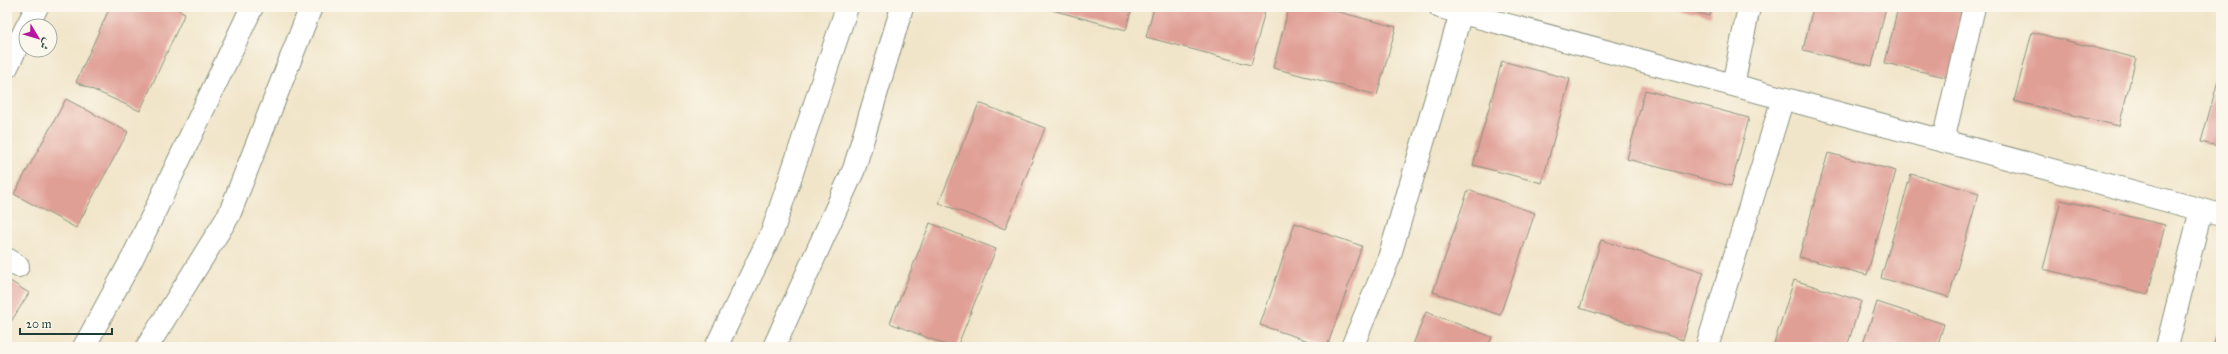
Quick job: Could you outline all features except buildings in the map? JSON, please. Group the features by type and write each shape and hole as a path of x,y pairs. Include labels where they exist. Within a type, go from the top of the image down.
{"street":[{"path":"32,18 37,7"},
{"path":"84,347 132,259 252,7"},
{"path":"147,347 229,215 311,7"},
{"path":"716,347 773,230 847,7"},
{"path":"774,347 854,169 902,7"},
{"path":"1440,7 2211,212 2166,347"},
{"path":"1733,85 1749,7"},
{"path":"1943,141 1974,7"},
{"path":"1352,347 1389,258 1461,13"},
{"path":"7,67 18,45"},
{"path":"1707,347 1783,98"}]}
